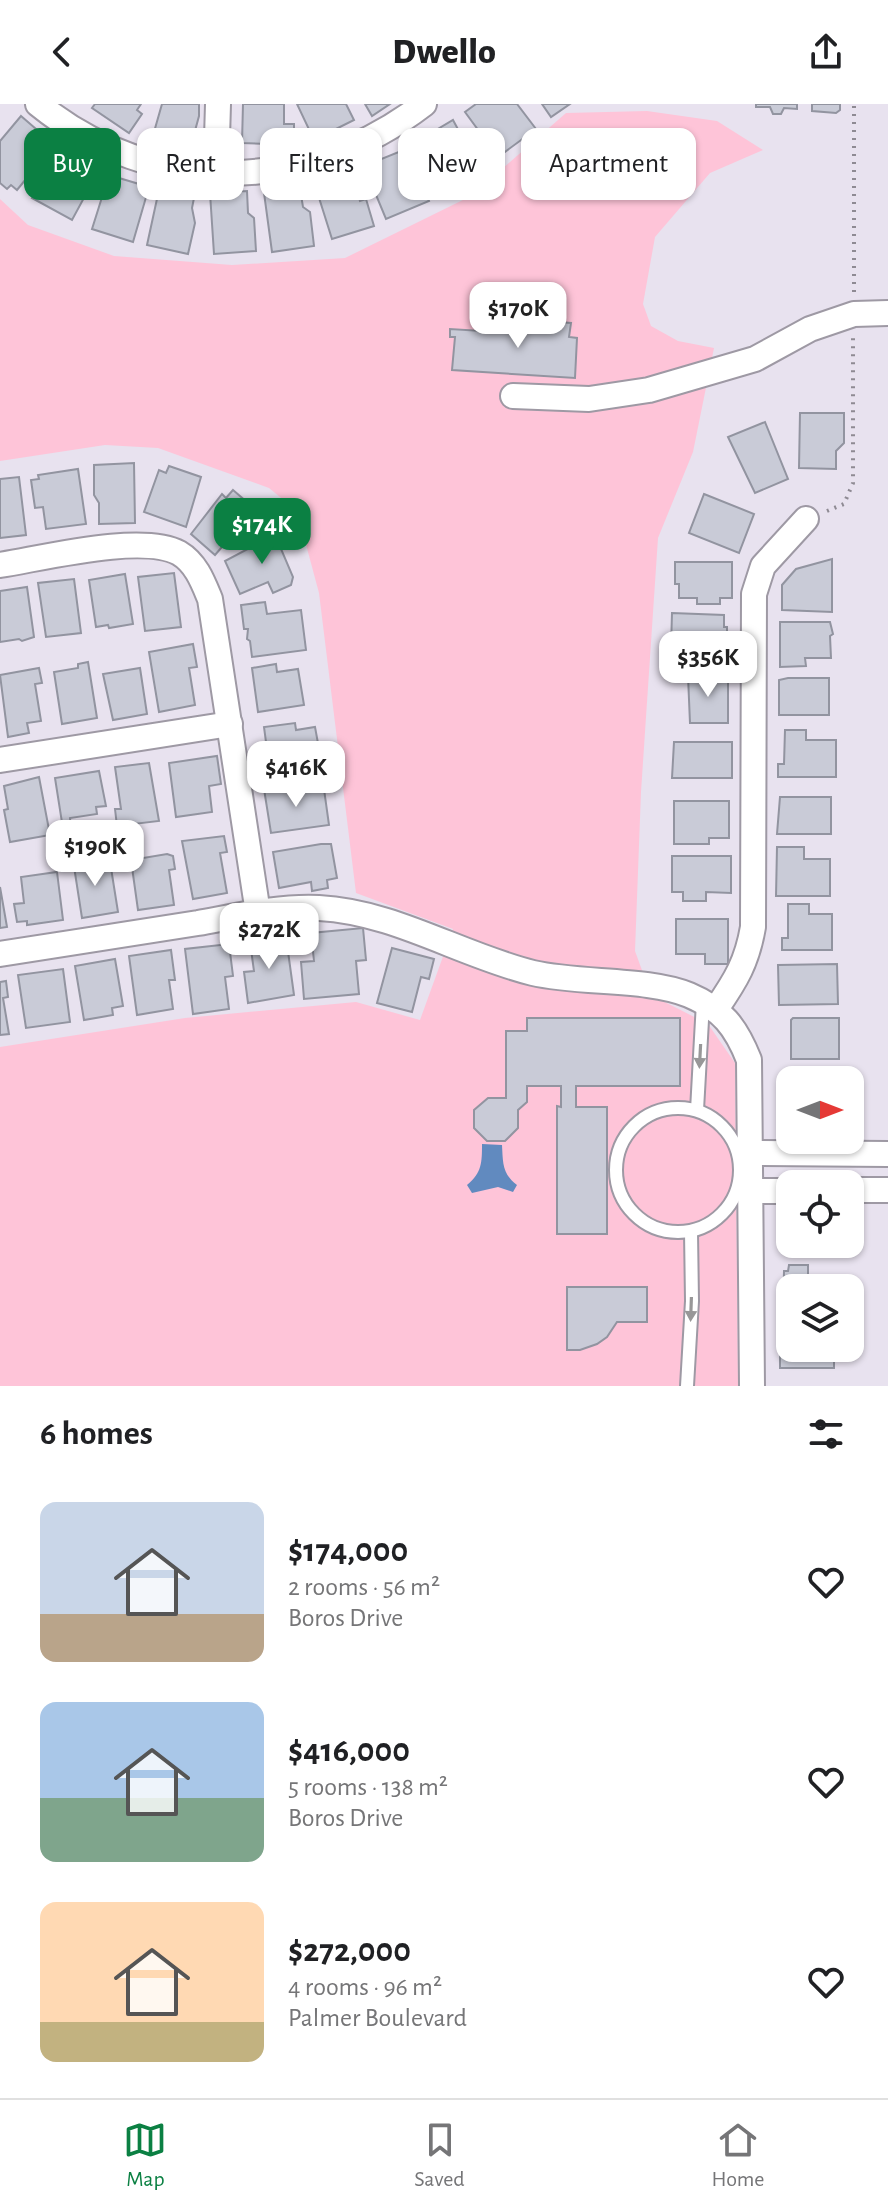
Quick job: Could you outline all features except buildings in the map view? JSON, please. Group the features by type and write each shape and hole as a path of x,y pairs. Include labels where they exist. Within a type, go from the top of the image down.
{"street":[{"path":"38,104 92,140 137,158"},
{"path":"217,128 218,104"},
{"path":"244,172 276,170 336,155 390,128 424,104"},
{"path":"513,396 589,399 649,390 755,359 810,329 854,314 888,313"},
{"path":"710,1006 739,977 749,953 753,927 754,594 763,566 806,519"},
{"path":"0,565 129,545 156,545 181,554 200,574 210,599 258,913"},
{"path":"0,760 230,724"},
{"path":"0,954 258,913 317,907 391,921 496,962 536,973 654,987 687,994 710,1006 738,1034 749,1060 752,1386"},
{"path":"749,1172 888,1154"},
{"path":"749,1172 776,1185"},
{"path":"864,1190 888,1190"}],"lane":[{"path":"697,1110 710,1006"},
{"path":"676,1107 697,1110 715,1119 729,1134 749,1172 726,1210 710,1224 691,1232 670,1233 650,1227 633,1215 621,1197 615,1177 617,1156 624,1137 638,1121 656,1111 676,1107"},
{"path":"687,1386 692,1301 691,1232"}],"shaded area":[{"path":"647,111 717,121 763,150 710,173 696,189 696,128 549,128 566,113"},
{"path":"521,152 521,200 687,200 655,237 643,304 651,326 678,341 714,348 693,452 658,538 641,792 635,951 651,995 708,1024 735,1063 738,1386 0,1386 0,1047 185,1018 356,1002 420,1020 453,929 356,893 319,593 297,511 269,488 158,448 105,445 0,461 0,199 28,225 114,256 232,265 345,258 463,200 505,200 505,166"}],"water":[{"path":"482,1144 502,1145 506,1172 517,1185 513,1192 498,1187 472,1193 467,1185 480,1167"}]}
